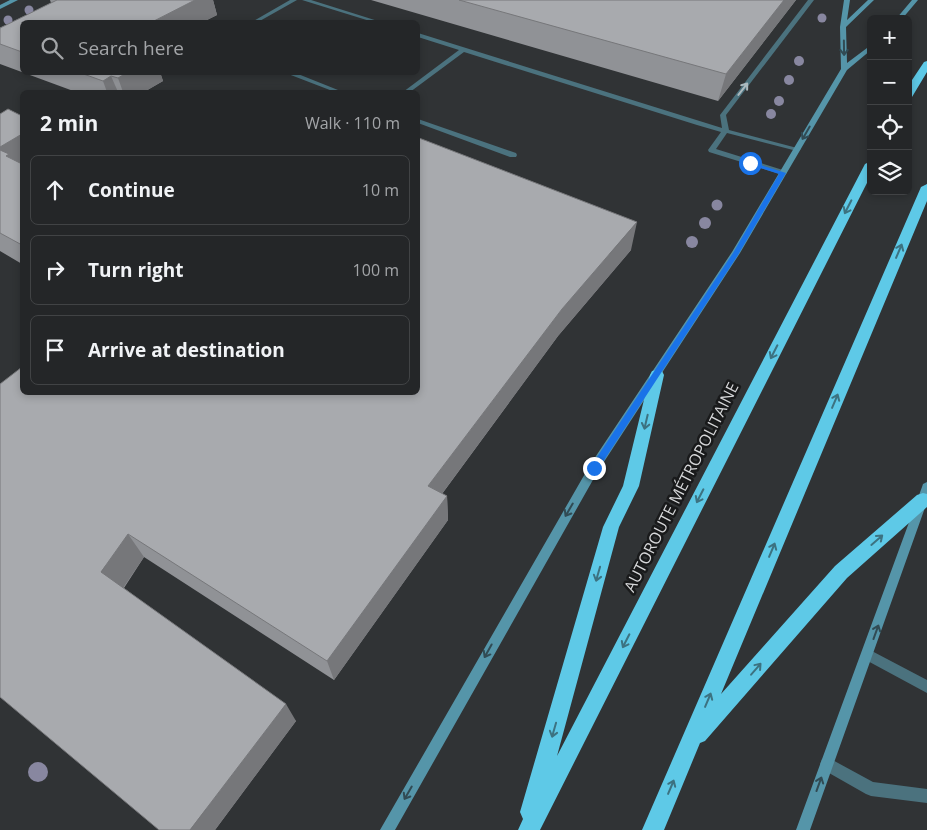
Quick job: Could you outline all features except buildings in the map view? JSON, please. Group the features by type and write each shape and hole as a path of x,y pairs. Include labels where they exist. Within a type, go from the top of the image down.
{"highway":[{"path":"912,88 927,64"},
{"name":"AUTOROUTE MÉTROPOLITAINE","path":"527,830 589,716 867,172"},
{"path":"653,830 927,187"},
{"path":"527,830 611,527 630,486 657,375"},
{"path":"689,745 841,572 926,496"}],"main road":[{"path":"0,7 15,0"},
{"path":"844,69 843,27 847,0"},
{"path":"843,27 871,0"},
{"path":"902,15 914,0"},
{"path":"387,830 594,468 736,253 844,69 867,50"},
{"path":"802,830 926,496"}],"lane":[{"path":"259,20 294,0"},
{"path":"305,0 371,20"},
{"path":"782,173 712,150 726,130 723,115 811,0"},
{"path":"420,36 699,124 797,149"},
{"path":"409,90 464,49"},
{"path":"294,75 335,90"},
{"path":"420,121 513,155"},
{"path":"868,655 927,687"},
{"path":"827,764 871,789 927,796"}],"route":[{"path":"594,468 736,253 782,173 750,163"}]}
